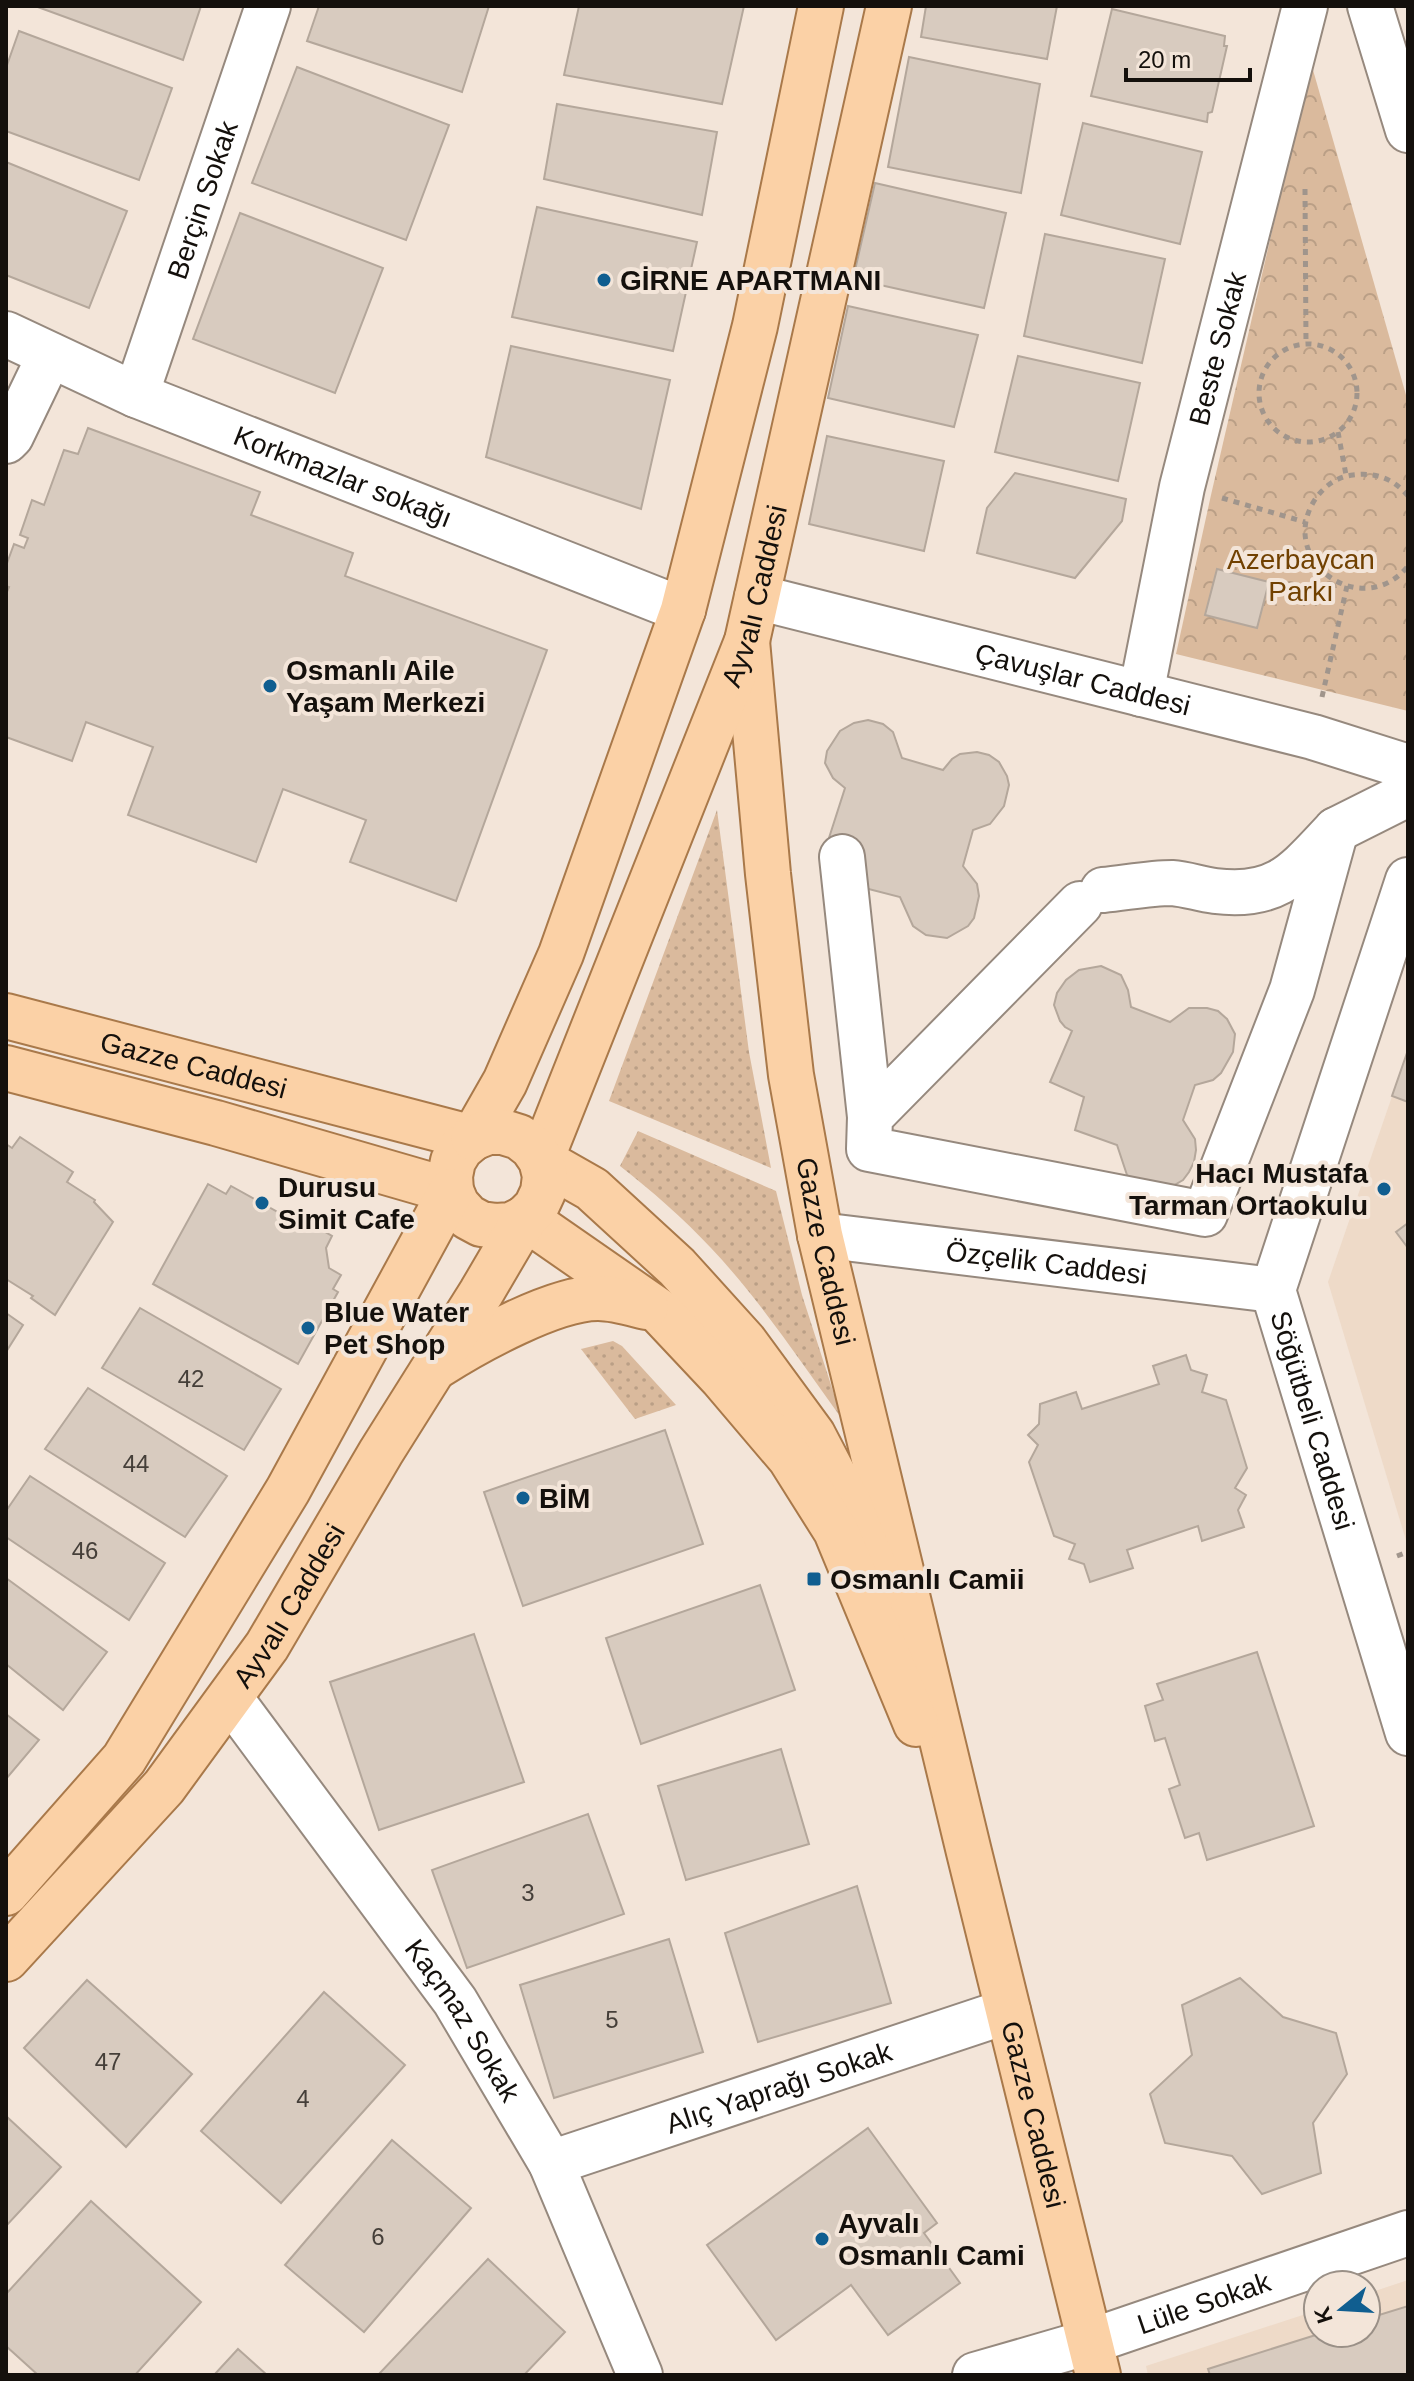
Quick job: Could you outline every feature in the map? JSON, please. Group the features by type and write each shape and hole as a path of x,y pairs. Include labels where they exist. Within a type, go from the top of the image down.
{"main road":[{"path":"473,1138 505,1082 561,954 683,610 755,326 821,6"},
{"name":"Ayvalı Caddesi","path":"6,1959 164,1787 267,1646 433,1368 543,1192 545,1176 541,1160 747,641 889,6"},
{"name":"Gazze Caddesi","path":"747,641 768,874 791,1075 820,1235 1094,2358"},
{"name":"Gazze Caddesi","path":"6,1016 473,1138"},
{"name":"Gazze Caddesi","path":"6,1068 216,1123 451,1191"},
{"path":"525,1218 511,1225 496,1226 481,1224 468,1217 457,1205 451,1191 453,1161 461,1148 473,1138 488,1132 519,1137 532,1147 541,1160"},
{"name":"Gazze Caddesi","path":"541,1160 592,1189 677,1267 744,1341 813,1435 849,1504 893,1612 969,1852"},
{"path":"6,1893 124,1759 288,1490 451,1191"},
{"name":"Gazze Caddesi","path":"525,1218 659,1311 722,1378 790,1458 836,1531 969,1852"},
{"path":"433,1368 474,1343 570,1303 596,1298 659,1311"}],"street":[{"name":"Berçin Sokak","path":"136,395 268,6"},
{"name":"Beste Sokak","path":"1141,694 1182,487 1305,6"},
{"path":"1370,6 1408,130"},
{"name":"Korkmazlar sokağı","path":"6,334 136,395 683,610"},
{"path":"6,441 50,355"},
{"name":"Çavuşlar Caddesi","path":"757,597 1313,737 1408,767"},
{"path":"870,1117 1015,970 1097,908 1172,883 1211,891 1240,893 1262,890 1293,875 1336,830 1408,794"},
{"path":"842,857 870,1117 869,1149 1205,1214 1292,990 1336,830"},
{"name":"Söğütbeli Caddesi","path":"1408,880 1273,1290 1408,1733"},
{"name":"Özçelik Caddesi","path":"820,1235 1273,1290"},
{"name":"Kaçmaz Sokak","path":"230,1698 455,2001 551,2163 640,2375"},
{"name":"Alıç Yaprağı Sokak","path":"551,2163 1008,2011"},
{"name":"Lüle Sokak","path":"975,2375 1094,2358 1408,2233"}],"path":[{"path":"1306,344 1321,346 1347,363 1357,391 1355,407 1338,432 1323,440 1306,442 1290,439 1270,424 1259,401 1259,385 1265,369 1275,356 1290,347 1306,344"},
{"path":"1338,432 1346,475"},
{"path":"1408,496 1400,486 1384,477 1365,473 1346,475 1331,482 1319,493 1305,522 1310,555 1331,580 1363,589 1379,587 1393,580 1408,566"},
{"path":"1182,487 1305,522"},
{"path":"1313,737 1347,586"}],"shaded area":[{"name":"Hacı Mustafa Tarman Ortaokulu","path":"1408,1050 1408,1547 1328,1282"},
{"path":"1408,2280 1408,2375 1148,2375 1146,2366 1302,2315 1302,2349 1382,2349 1382,2289"}],"green space":[{"name":"Azerbaycan Parkı","path":"1311,63 1408,402 1408,711 1176,654"},
{"path":"717,810 749,1052 771,1168 609,1101"},
{"path":"638,1131 776,1191 802,1295 842,1419 729,1268 678,1215 620,1166"},
{"path":"613,1341 622,1346 676,1405 635,1419 581,1349"}],"building":[{"path":"35,6 201,6 183,60"},
{"path":"319,6 489,6 462,92 307,41"},
{"path":"579,6 744,6 722,104 564,75"},
{"path":"926,6 1057,6 1047,59 921,37"},
{"path":"1112,9 1225,36 1224,46 1227,46 1207,122 1091,96"},
{"path":"19,31 172,88 139,180 6,131 6,68"},
{"path":"909,57 1040,84 1021,193 888,167"},
{"path":"297,67 449,125 406,240 252,183"},
{"path":"557,104 717,132 702,215 544,179"},
{"path":"1083,123 1202,152 1180,244 1061,215"},
{"path":"6,162 127,211 89,308 6,275"},
{"path":"875,183 1006,213 984,308 853,279"},
{"name":"GİRNE APARTMANI","path":"537,207 697,242 673,351 512,317"},
{"path":"240,213 383,268 335,393 193,339"},
{"path":"1045,234 1165,259 1142,363 1024,336"},
{"path":"848,306 978,335 954,427 828,398"},
{"path":"511,346 670,380 641,509 486,457"},
{"path":"1018,356 1140,383 1118,481 995,452"},
{"name":"Osmanlı Aile Yaşam Merkezi","path":"88,428 260,492 251,515 353,553 345,576 547,650 456,901 350,862 366,820 283,789 256,862 128,815 153,747 86,722 72,761 6,737 6,594 9,587 6,586 6,566 14,544 24,548 28,538 20,535 32,500 44,505 64,450 78,454"},
{"path":"827,436 944,461 924,551 809,524"},
{"path":"1015,473 1126,499 1122,521 1075,578 977,553 987,508"},
{"path":"1217,569 1269,582 1257,628 1205,615"},
{"path":"868,720 883,724 893,732 902,758 943,770 960,754 977,752 999,762 1007,776 1009,785 1004,806 990,824 973,830 963,866 977,884 979,896 974,918 968,926 947,938 926,935 913,926 900,897 857,886 864,851 828,841 845,788 833,778 825,763 827,751 840,731"},
{"path":"1101,966 1121,975 1131,1007 1170,1022 1189,1008 1207,1008 1218,1011 1227,1019 1235,1034 1233,1052 1221,1073 1213,1080 1195,1085 1183,1120 1195,1139 1194,1162 1183,1180 1171,1187 1139,1185 1127,1175 1117,1145 1075,1130 1084,1097 1050,1082 1072,1031 1060,1021 1054,1005 1057,993 1066,980 1079,970"},
{"path":"1408,1050 1408,1102 1392,1096"},
{"path":"20,1137 73,1172 67,1182 95,1200 113,1222 55,1315 6,1279 6,1144 12,1148"},
{"path":"208,1184 226,1194 231,1186 303,1226 306,1221 332,1236 326,1248 329,1268 341,1275 333,1289 338,1292 298,1364 153,1284"},
{"path":"1408,1223 1408,1248 1396,1232"},
{"path":"140,1308 281,1389 244,1450 102,1368"},
{"path":"6,1313 23,1325 6,1352"},
{"path":"1186,1355 1191,1370 1207,1375 1202,1392 1226,1400 1247,1468 1235,1488 1246,1495 1238,1510 1244,1527 1202,1541 1198,1526 1127,1550 1133,1568 1090,1582 1084,1564 1069,1559 1075,1544 1054,1536 1029,1462 1038,1445 1028,1435 1039,1424 1040,1404 1076,1392 1082,1409 1159,1384 1153,1366"},
{"path":"88,1388 227,1476 185,1537 45,1449"},
{"path":"665,1430 703,1544 523,1606 484,1492"},
{"path":"30,1476 165,1563 129,1620 6,1537 6,1511"},
{"path":"6,1578 107,1652 63,1710 6,1664"},
{"path":"760,1585 795,1690 641,1744 606,1638"},
{"path":"474,1634 524,1782 379,1830 330,1682"},
{"path":"1257,1652 1314,1826 1207,1860 1199,1833 1185,1838 1169,1789 1180,1785 1165,1738 1155,1741 1145,1706 1163,1700 1157,1684"},
{"path":"6,1714 39,1740 6,1779"},
{"path":"781,1749 809,1844 686,1880 658,1786"},
{"path":"588,1814 624,1914 467,1968 432,1870"},
{"path":"857,1886 891,2003 758,2042 725,1933"},
{"path":"669,1939 703,2052 554,2098 520,1985"},
{"path":"1240,1978 1283,2017 1336,2033 1347,2074 1313,2123 1321,2173 1262,2194 1232,2156 1165,2143 1150,2094 1192,2055 1182,2005"},
{"path":"87,1980 192,2074 126,2147 24,2048"},
{"path":"324,1992 405,2065 281,2203 201,2131"},
{"path":"6,2116 61,2167 6,2226"},
{"name":"Ayvalı Osmanlı Cami","path":"868,2128 937,2223 924,2233 960,2283 888,2335 851,2285 776,2340 707,2245"},
{"path":"392,2140 471,2208 364,2332 285,2265"},
{"path":"91,2201 201,2302 135,2375 38,2375 6,2346 6,2294"},
{"path":"488,2259 565,2332 524,2375 378,2375"},
{"path":"1408,2306 1408,2375 1210,2375 1208,2369 1302,2339 1302,2349 1382,2349 1382,2314"},
{"path":"238,2349 267,2375 214,2375"}],"place":[{"name":"GİRNE APARTMANI","path":"604,280"},
{"name":"Osmanlı Aile Yaşam Merkezi","path":"270,686"},
{"name":"Hacı Mustafa Tarman Ortaokulu","path":"1384,1189"},
{"name":"Durusu Simit Cafe","path":"262,1203"},
{"name":"Blue Water Pet Shop","path":"308,1328"},
{"name":"BİM","path":"523,1498"},
{"name":"Osmanlı Camii","path":"814,1579"},
{"name":"Ayvalı Osmanlı Cami","path":"822,2239"}]}
